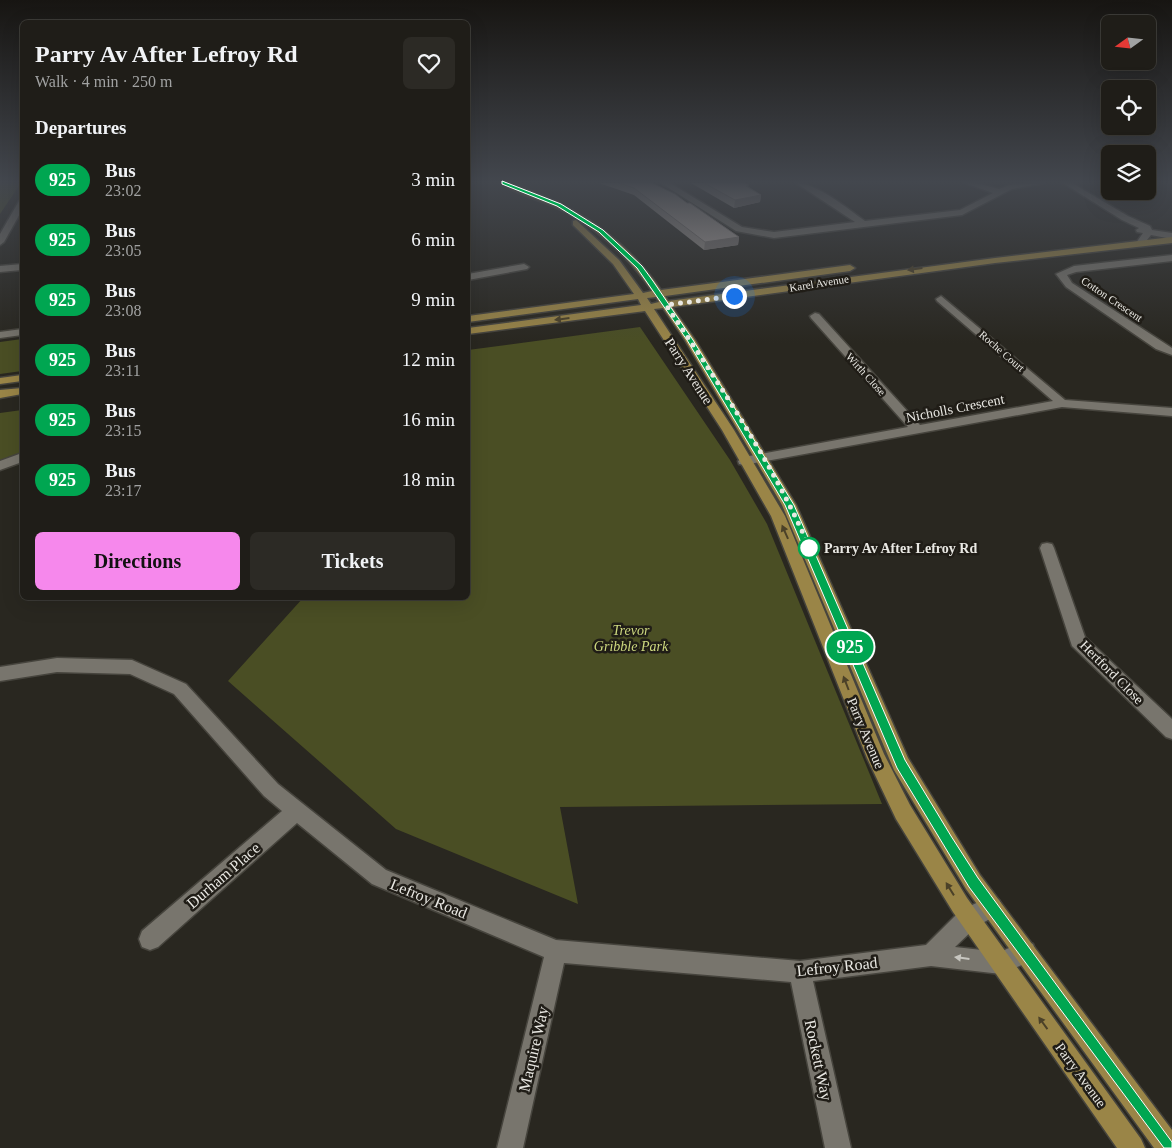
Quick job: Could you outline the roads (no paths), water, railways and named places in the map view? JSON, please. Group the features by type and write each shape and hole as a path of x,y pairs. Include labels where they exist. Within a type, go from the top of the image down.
{"main road":[{"name":"Parry Avenue","path":"590,237 616,262 641,296 728,430 753,459 888,784 925,849 969,918 1132,1148"},
{"name":"Parry Avenue","path":"607,237 640,267 666,305 753,459 804,536 901,764 946,840 992,907 1170,1148"},
{"path":"1106,237 1111,237"},
{"name":"Karel Avenue","path":"470,332 930,267 1172,238"},
{"name":"Karel Avenue","path":"470,319 861,266"},
{"path":"0,381 20,378"},
{"path":"0,394 20,391"}],"street":[{"path":"1140,243 1145,237"},
{"name":"Cotton Crescent","path":"1172,258 1074,269 1061,274 1063,280 1069,285 1160,347 1172,352"},
{"path":"1157,260 1172,269"},
{"path":"0,269 20,267"},
{"path":"470,277 524,267"},
{"name":"Roche Court","path":"941,299 1062,403"},
{"name":"Wirth Close","path":"815,316 918,431"},
{"path":"0,335 20,332"},
{"name":"Nicholls Crescent","path":"753,459 918,431 1062,403 1172,412"},
{"path":"0,466 20,458"},
{"name":"Hertford Close","path":"1047,548 1078,641 1172,731"},
{"name":"Lefroy Road","path":"0,674 57,665 132,667 180,689 271,790 378,877 556,950 800,972 931,955 1001,963"},
{"name":"Durham Place","path":"150,939 297,811"},
{"path":"931,955 969,918 992,907"},
{"name":"Maquire Way","path":"510,1148 556,950"},
{"path":"1001,963 1025,952"},
{"name":"Rockett Way","path":"800,972 838,1148"}],"place":[{"name":"Parry Av After Lefroy Rd","path":"809,548"}],"park label":[{"name":"Trevor Gribble Park","path":"631,638"}]}
